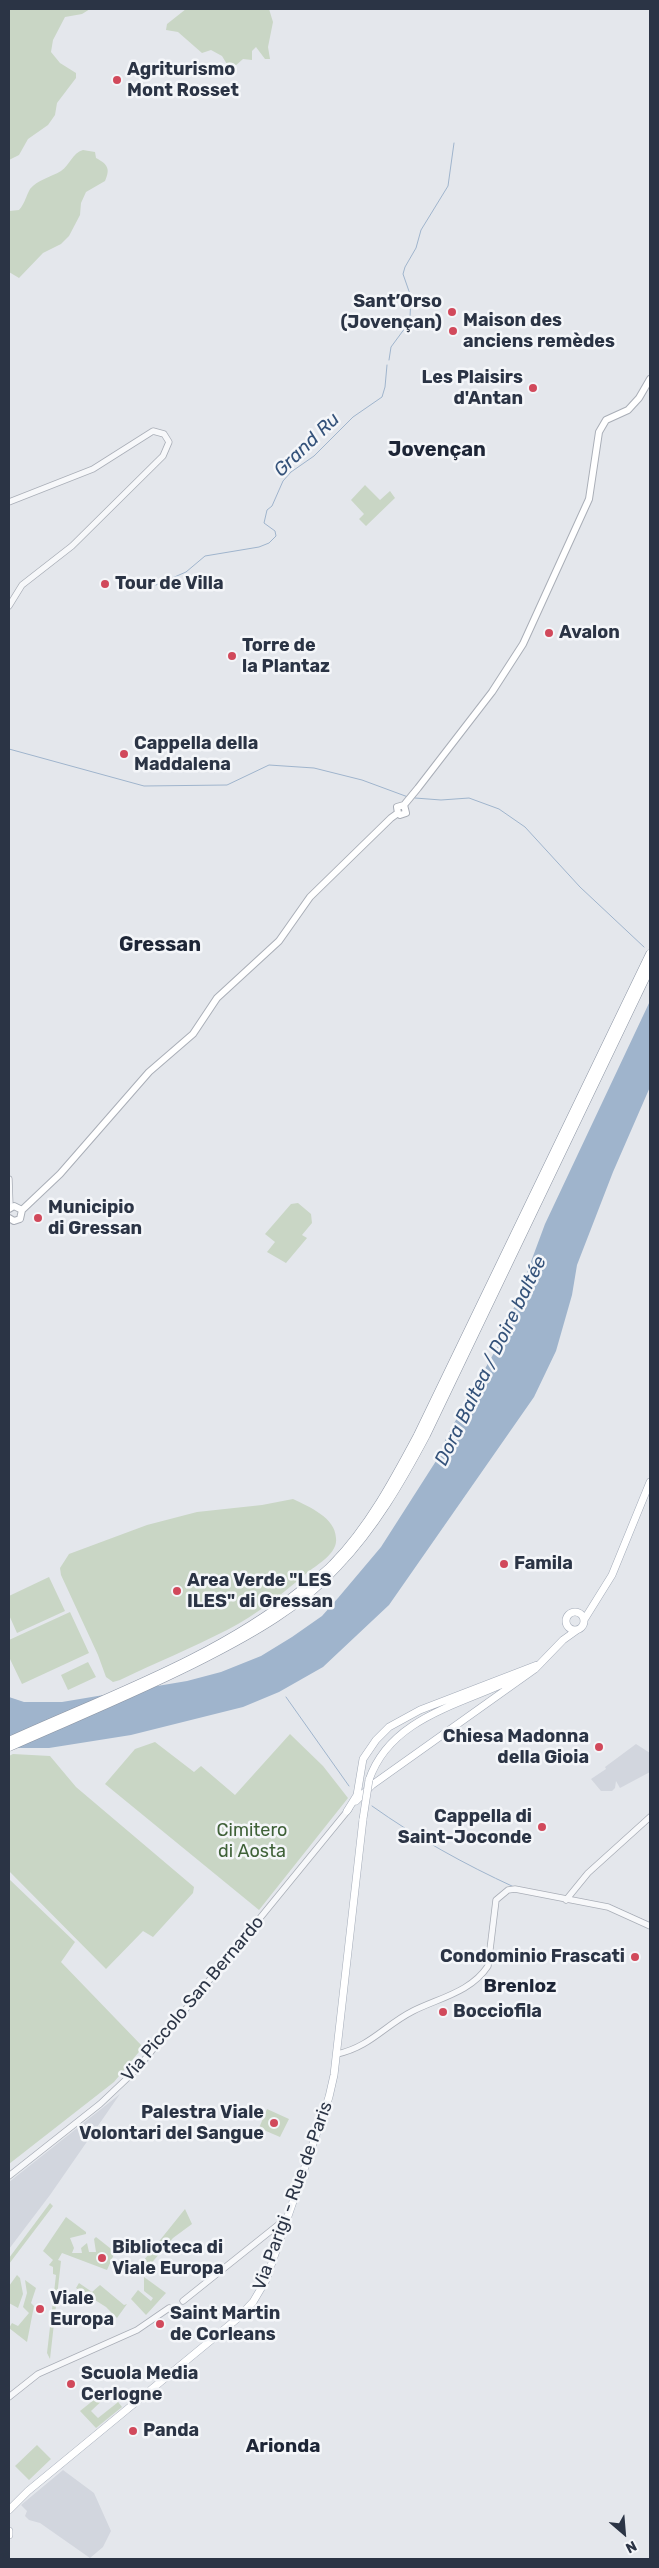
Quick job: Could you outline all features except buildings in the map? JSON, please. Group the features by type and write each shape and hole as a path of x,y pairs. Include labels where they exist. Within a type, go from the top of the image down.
{"highway":[{"path":"9,1741 163,1672 235,1636 284,1604 333,1564 368,1521 390,1488 418,1435 650,954"},
{"path":"9,1747 182,1670 264,1625 312,1590 337,1567 374,1522 398,1487 426,1435 650,968"}],"main road":[{"path":"9,1219 19,1220 22,1210 60,1174 149,1072 193,1034 217,998 279,941 310,897 398,813 400,815 406,813 404,805 492,692 523,644 589,500 599,432 606,420 628,410 639,398 650,379"},
{"path":"10,1208 17,1206 22,1210"},
{"path":"356,1801 372,1784 518,1682 542,1662 563,1640 583,1627 584,1620 612,1575 650,1482"},
{"path":"563,1640 569,1615 594,1604"},
{"path":"577,1612 584,1620"},
{"path":"567,1625 572,1630 577,1630"},
{"path":"348,1811 356,1795 360,1769 367,1752 390,1727 420,1710 542,1662"},
{"name":"Via Parigi - Rue de Paris","path":"9,2510 22,2496 246,2310 266,2280 329,2097 337,2054 369,1780 381,1754 406,1729 423,1719 505,1684 542,1662"},
{"path":"358,1787 359,1791 365,1792"},
{"name":"Via Parigi - Rue de Paris","path":"9,2515 22,2496"}],"street":[{"path":"9,502 93,469 153,431 164,434 169,442 168,450 163,456 72,546 22,584 9,606"},
{"path":"9,1179 10,1208"},
{"name":"Via Piccolo San Bernardo","path":"9,2176 100,2104 136,2070 356,1801"},
{"path":"567,1898 588,1873 650,1817"},
{"path":"337,2054 358,2048 414,2011 448,1997 482,1974 488,1966 495,1907 502,1894 516,1889 567,1898 608,1907 633,1916 650,1926"},
{"path":"183,2302 288,2217"},
{"path":"9,2397 38,2374 137,2330 169,2308"}],"shaded area":[{"path":"636,1744 650,1753 650,1772 620,1788 616,1781 615,1788 612,1791 601,1791 591,1779"},
{"path":"120,2094 50,2195 9,2249 9,2182"},
{"path":"63,2470 94,2493 111,2531 103,2547 90,2558 40,2523 29,2520 25,2516 27,2511 21,2505"}],"green space":[{"path":"9,9 90,9 82,14 65,17 53,40 51,52 60,63 76,73 76,78 57,103 55,115 48,125 28,139 19,155 9,160"},
{"path":"186,9 269,9 273,22 268,47 270,59 265,59 256,47 252,51 252,60 243,59 234,67 228,66 222,56 211,50 202,53 178,32 166,30 167,24"},
{"path":"83,150 95,152 96,158 105,164 108,173 105,181 86,192 81,203 80,215 69,236 61,244 43,253 19,278 9,272 9,211 19,210 33,186 61,171 76,154"},
{"path":"365,485 380,500 390,491 395,498 366,526 359,519 364,514 351,500"},
{"path":"298,1203 311,1214 312,1223 302,1235 307,1238 286,1263 267,1252 275,1242 265,1234 291,1204"},
{"name":"Area Verde \"LES ILES\" di Gressan","path":"293,1499 320,1514 331,1524 335,1531 336,1543 334,1549 326,1558 249,1618 238,1624 120,1680 113,1682 106,1677 98,1655 61,1575 60,1568 69,1554 147,1525 197,1512 262,1505"},
{"path":"49,1577 65,1611 17,1633 9,1615 9,1596"},
{"path":"70,1612 89,1653 22,1684 9,1657 9,1640"},
{"path":"88,1662 96,1677 68,1690 61,1675"},
{"name":"Cimitero di Aosta","path":"290,1734 323,1766 348,1798 259,1910 105,1784 135,1749 155,1742 194,1772 201,1766 235,1795"},
{"path":"13,1754 50,1756 76,1787 194,1887 193,1893 153,1937 143,1931 106,1969 9,1871 9,1756"},
{"path":"9,1879 75,1942 61,1962 143,2047 114,2082 9,2164"},
{"name":"Palestra Viale Volontari del Sangue","path":"267,2109 289,2119 280,2137 259,2128"},
{"path":"50,2203 53,2206 9,2264 9,2258"},
{"path":"185,2209 192,2224 173,2238 148,2267 144,2260"},
{"path":"66,2217 86,2232 86,2234 70,2238 74,2248 72,2253 82,2253 81,2248 87,2243 89,2252 96,2252 94,2239 96,2237 115,2252 107,2270 62,2253 58,2260 61,2261 50,2359 47,2353 56,2275 53,2274 53,2267 49,2265 53,2260 43,2251"},
{"path":"17,2275 20,2278 23,2294 18,2308 9,2303 9,2286"},
{"path":"144,2277 166,2293 146,2315 131,2299 138,2290 151,2301 153,2298 144,2291"},
{"path":"25,2280 36,2288 31,2303 34,2306 27,2342 9,2328 12,2323 18,2326 29,2313 23,2307 27,2293"},
{"path":"79,2283 92,2292 100,2285 124,2305 127,2304 117,2318 106,2307 76,2288"},
{"path":"100,2395 106,2397 91,2411 98,2418 117,2403 115,2398 122,2407 96,2428 80,2411"},
{"path":"37,2445 51,2459 29,2480 15,2466"}],"water":[{"name":"Dora Baltea / Doire baltée","path":"650,1001 650,1087 613,1172 577,1265 572,1295 556,1351 534,1397 389,1605 323,1667 279,1692 243,1707 131,1735 49,1748 9,1748 9,1697 24,1702 62,1702 187,1681 221,1672 261,1656 292,1637 322,1616 338,1598 381,1547 436,1461 448,1434 503,1337 545,1224"}],"waterway":[{"name":"Grand Ru","path":"389,360 391,347 405,328 410,317 411,297 403,274 405,267 416,248 421,230 448,186 454,143"},
{"name":"Grand Ru","path":"156,585 186,572 205,556 259,547 269,543 276,536 275,531 264,523 267,510 272,506 283,481 291,472 314,456 353,417 382,397 387,365"},
{"path":"9,749 144,786 227,785 269,765 314,768 362,780 408,797"},
{"path":"415,798 441,800 469,798 499,809 525,827 580,887 644,947"},
{"path":"286,1697 349,1786"},
{"path":"372,1806 441,1850 514,1887"},
{"path":"610,1905 650,1923"}],"place":[{"name":"Agriturismo Mont Rosset","path":"117,80"},
{"name":"Sant’Orso (Jovençan)","path":"452,312"},
{"name":"Maison des anciens remèdes","path":"453,331"},
{"name":"Les Plaisirs d'Antan","path":"533,388"},
{"name":"Tour de Villa","path":"105,584"},
{"name":"Avalon","path":"549,633"},
{"name":"Torre de la Plantaz","path":"232,656"},
{"name":"Cappella della Maddalena","path":"124,754"},
{"name":"Municipio di Gressan","path":"38,1218"},
{"name":"Famila","path":"504,1564"},
{"name":"Area Verde \"LES ILES\" di Gressan","path":"177,1591"},
{"name":"Chiesa Madonna della Gioia","path":"599,1747"},
{"name":"Cappella di Saint-Joconde","path":"542,1827"},
{"name":"Condominio Frascati","path":"635,1957"},
{"name":"Bocciofila","path":"443,2012"},
{"name":"Palestra Viale Volontari del Sangue","path":"274,2123"},
{"name":"Biblioteca di Viale Europa","path":"102,2258"},
{"name":"Viale Europa","path":"40,2309"},
{"name":"Saint Martin de Corleans","path":"160,2324"},
{"name":"Scuola Media Cerlogne","path":"71,2384"},
{"name":"Panda","path":"133,2431"}],"district":[{"name":"Jovençan","path":"437,450"},
{"name":"Gressan","path":"160,945"},
{"name":"Brenloz","path":"520,1987"},
{"name":"Arionda","path":"283,2447"}]}
